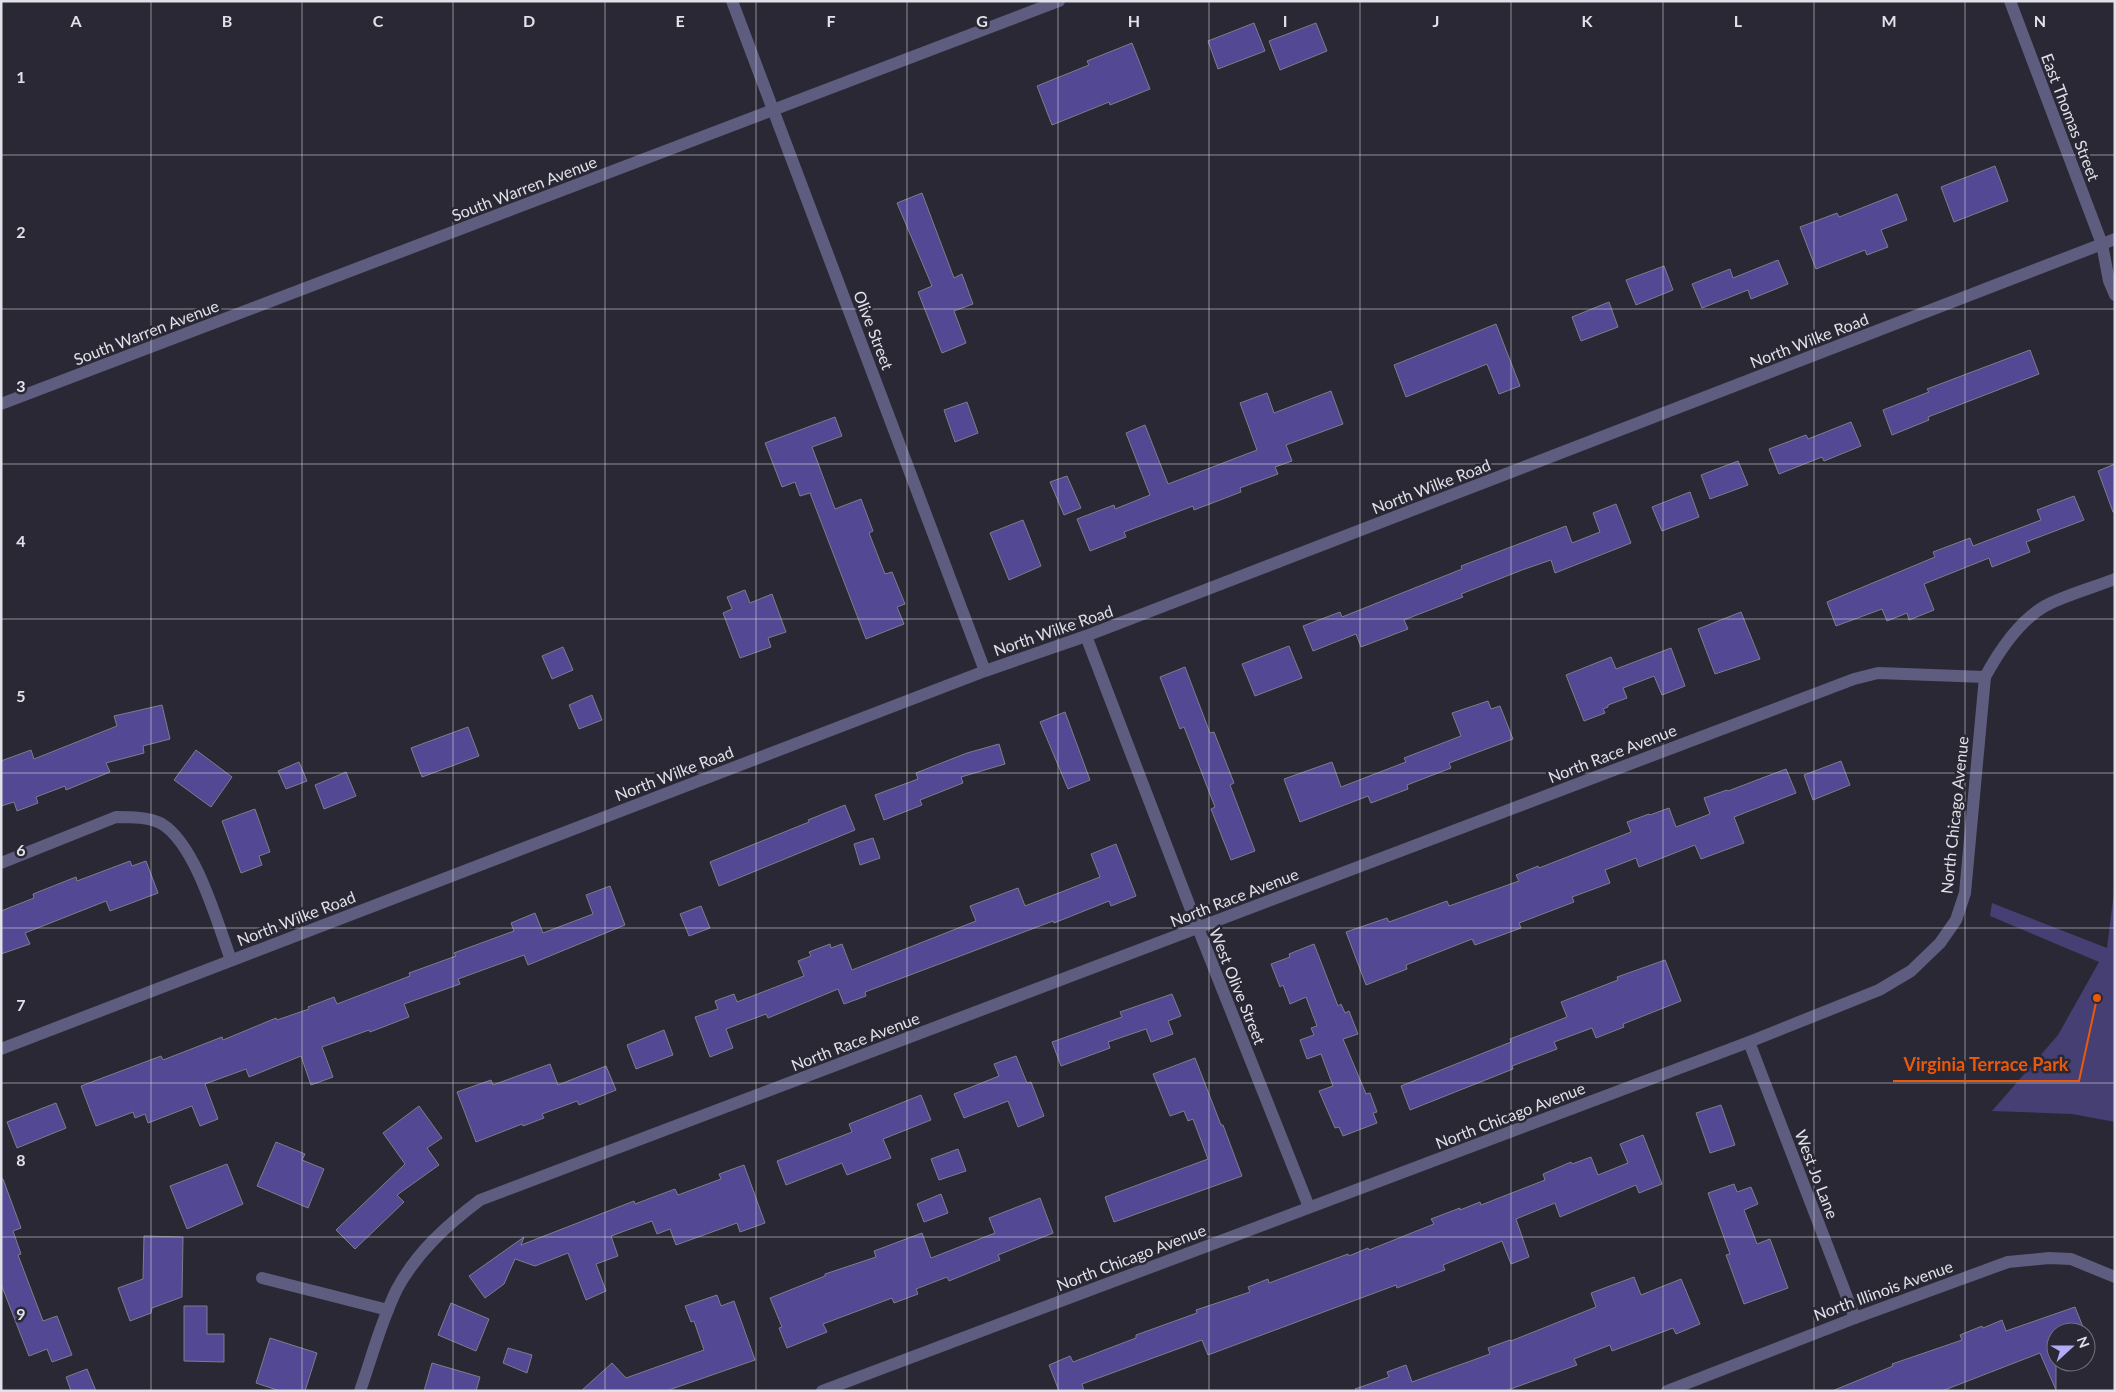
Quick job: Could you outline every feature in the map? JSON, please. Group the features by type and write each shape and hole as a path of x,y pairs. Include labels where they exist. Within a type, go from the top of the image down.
{"street":[{"name":"Olive Street","path":"732,1 985,671"},
{"name":"South Warren Avenue","path":"1,404 1059,1"},
{"name":"East Thomas Street","path":"2010,1 2102,244 2109,281 2115,295"},
{"name":"North Wilke Road","path":"1,1049 985,671 1086,636 2115,239"},
{"path":"1985,677 1995,658 2024,622 2045,606 2115,579"},
{"name":"West Olive Street","path":"1086,636 1198,928 1309,1207"},
{"name":"North Race Avenue","path":"360,1391 388,1310 397,1290 420,1256 447,1226 480,1200 1854,678 1878,673 1985,677"},
{"name":"North Chicago Avenue","path":"822,1391 1749,1042 1879,990 1910,971 1940,943 1956,920 1965,893 1985,677"},
{"path":"1,863 116,817 133,817 161,823 180,839 192,859 231,960"},
{"name":"West Jo Lane","path":"1749,1042 1855,1318"},
{"name":"North Illinois Avenue","path":"1667,1391 1855,1318 2008,1262 2049,1258 2071,1259 2115,1277"},
{"path":"262,1278 388,1310"}],"shaded area":[{"path":"2115,884 2115,1122 2072,1114 1992,1111 2058,1035 2099,962 1990,916 1992,903 2107,948"}],"building":[{"path":"1254,23 1265,51 1218,69 1208,41"},
{"path":"1316,23 1327,51 1280,70 1269,41"},
{"path":"1132,43 1150,89 1110,105 1109,102 1052,125 1037,86 1089,65 1087,61"},
{"path":"1995,166 2008,201 1954,222 1941,187"},
{"path":"922,193 954,278 962,274 973,304 954,311 966,343 942,353 918,292 932,286 897,203"},
{"path":"1897,194 1907,220 1881,230 1888,247 1867,255 1865,250 1816,269 1800,227 1837,213 1839,217"},
{"path":"1778,260 1788,284 1751,299 1748,290 1702,308 1692,284 1730,269 1733,278"},
{"path":"1664,266 1673,290 1636,305 1626,280"},
{"path":"1609,302 1618,327 1581,341 1572,317"},
{"path":"1496,324 1520,386 1499,394 1487,364 1406,397 1394,365"},
{"path":"2030,350 2039,374 1928,417 1929,420 1892,435 1883,410 1929,392 1927,389"},
{"path":"1331,391 1343,424 1286,445 1292,461 1275,467 1278,474 1240,488 1241,492 1194,510 1193,506 1124,532 1126,537 1090,551 1077,519 1114,505 1115,509 1150,495 1126,433 1145,425 1168,484 1257,450 1240,403 1267,393 1274,413"},
{"path":"967,402 978,433 955,442 944,410"},
{"path":"835,417 842,436 812,447 835,509 861,499 873,531 869,533 885,574 892,572 905,604 897,607 904,624 866,639 810,493 800,496 795,482 782,487 765,443"},
{"path":"1851,422 1861,446 1824,461 1822,457 1779,474 1769,449 1806,435 1808,439"},
{"path":"1738,461 1748,485 1710,499 1701,475"},
{"path":"2115,464 2115,512 2113,512 2098,471"},
{"path":"1067,476 1081,508 1064,515 1050,482"},
{"path":"1690,492 1699,517 1662,531 1652,507"},
{"path":"2074,496 2084,520 2026,542 2030,552 1992,567 1989,558 1924,584 1934,610 1909,620 1907,613 1887,621 1882,609 1836,626 1827,602 1935,557 1933,552 1970,538 1973,546 2041,520 2037,510"},
{"path":"1616,504 1631,543 1555,573 1551,560 1522,570 1461,594 1463,597 1404,620 1408,629 1361,647 1356,634 1313,651 1303,626 1340,612 1342,617 1462,569 1461,566 1566,526 1572,543 1600,532 1593,513"},
{"path":"1023,520 1041,566 1009,580 990,533"},
{"path":"745,590 750,603 772,594 786,632 768,638 771,647 740,658 723,613 732,609 727,597"},
{"path":"1741,612 1760,659 1715,674 1698,629"},
{"path":"1289,646 1302,678 1255,696 1242,664"},
{"path":"563,647 573,670 552,679 542,656"},
{"path":"1671,648 1685,686 1662,695 1654,676 1623,688 1627,698 1608,705 1608,707 1603,709 1605,713 1584,721 1566,675 1611,657 1616,669"},
{"path":"1185,667 1210,733 1214,732 1234,783 1230,785 1255,851 1231,860 1211,809 1215,807 1184,727 1180,729 1160,677"},
{"path":"592,695 602,720 579,729 569,705"},
{"path":"1488,701 1491,709 1500,706 1513,739 1449,763 1451,768 1407,785 1408,789 1371,803 1368,796 1300,822 1284,779 1332,762 1341,787 1406,762 1404,758 1461,736 1452,713"},
{"path":"162,705 170,739 143,746 144,753 106,763 110,772 66,790 65,786 36,797 38,803 17,811 14,802 1,806 1,761 31,750 34,759 117,726 114,716"},
{"path":"1065,712 1090,780 1068,789 1040,722"},
{"path":"468,727 479,756 422,777 411,748"},
{"path":"999,744 1005,764 961,777 963,783 920,800 922,805 884,820 875,795 918,779 916,773 967,753"},
{"path":"196,750 232,777 211,807 174,780"},
{"path":"1841,761 1850,785 1813,800 1804,775"},
{"path":"299,762 307,781 286,789 278,771"},
{"path":"1786,769 1796,793 1734,817 1744,843 1701,859 1695,845 1639,867 1636,858 1605,870 1610,883 1572,897 1574,902 1519,923 1521,928 1475,945 1472,939 1406,965 1407,969 1366,985 1346,932 1387,918 1389,922 1447,901 1449,906 1519,881 1516,875 1631,832 1627,822 1649,814 1669,808 1676,827 1710,814 1704,798"},
{"path":"346,772 356,796 324,809 315,785"},
{"path":"845,805 855,830 719,886 710,862 809,822 808,820"},
{"path":"255,809 270,852 259,856 262,865 241,873 222,821"},
{"path":"873,838 880,858 860,865 854,844"},
{"path":"1116,844 1136,896 1111,906 1109,901 1054,923 1053,921 865,992 866,996 844,1004 838,989 768,1018 766,1014 726,1029 733,1048 710,1057 695,1017 718,1009 715,1001 734,994 737,1002 804,976 798,961 811,956 809,952 830,944 831,948 842,944 852,970 976,921 970,906 1018,888 1025,906 1100,877 1091,854"},
{"path":"130,861 132,866 146,861 158,893 110,911 106,901 25,933 30,944 1,954 1,911 34,898 33,894 76,877 77,881"},
{"path":"610,886 625,925 528,965 524,955 458,979 460,984 404,1004 409,1017 322,1047 333,1077 311,1085 301,1056 249,1077 246,1069 205,1084 218,1119 200,1126 192,1106 148,1123 145,1114 135,1118 133,1112 96,1126 81,1086 161,1056 163,1060 222,1037 223,1040 276,1018 277,1020 309,1009 308,1007 334,997 337,1004 410,976 409,973 456,956 454,953 514,931 511,923 535,913 543,933 593,914 586,895"},
{"path":"701,906 710,928 689,936 680,914"},
{"path":"1314,944 1338,1006 1341,1004 1345,1013 1349,1011 1358,1034 1343,1039 1366,1094 1370,1093 1377,1112 1373,1113 1377,1123 1343,1136 1339,1127 1335,1128 1319,1091 1333,1086 1321,1054 1307,1059 1300,1040 1314,1035 1311,1028 1317,1026 1306,997 1290,1004 1283,985 1280,987 1271,964 1290,957 1289,954"},
{"path":"1665,960 1681,1001 1623,1024 1624,1027 1596,1038 1592,1028 1554,1042 1557,1049 1512,1066 1513,1069 1410,1110 1401,1086 1511,1042 1510,1039 1567,1017 1561,1002 1618,980 1617,977"},
{"path":"1172,994 1181,1016 1168,1021 1173,1034 1151,1042 1146,1029 1108,1042 1110,1048 1061,1066 1052,1042 1122,1017 1120,1012"},
{"path":"664,1030 673,1055 636,1069 627,1045"},
{"path":"1016,1056 1027,1083 1031,1082 1044,1116 1018,1127 1008,1101 964,1118 954,1094 999,1076 994,1064"},
{"path":"1195,1058 1242,1176 1114,1222 1105,1197 1208,1159 1193,1119 1188,1121 1184,1111 1170,1116 1153,1074"},
{"path":"550,1064 558,1085 606,1066 616,1090 579,1105 577,1101 542,1114 544,1118 523,1126 522,1124 476,1142 457,1092 491,1080 493,1085"},
{"path":"921,1095 931,1120 883,1139 891,1158 847,1175 842,1163 786,1185 777,1161 852,1132 849,1124"},
{"path":"56,1103 66,1128 17,1148 7,1122"},
{"path":"1721,1105 1735,1145 1710,1153 1696,1113"},
{"path":"419,1106 442,1138 427,1148 439,1165 397,1195 404,1202 355,1249 336,1230 405,1164 383,1133"},
{"path":"1643,1135 1662,1184 1639,1193 1636,1185 1560,1217 1555,1203 1516,1219 1529,1257 1511,1264 1502,1241 1443,1265 1445,1270 1397,1288 1396,1285 1208,1355 1202,1340 1082,1384 1084,1391 1059,1391 1049,1365 1070,1356 1073,1362 1136,1338 1136,1335 1197,1313 1196,1310 1250,1292 1248,1287 1268,1279 1269,1283 1348,1254 1349,1256 1368,1248 1369,1250 1434,1224 1431,1219 1480,1202 1481,1205 1545,1180 1543,1174 1571,1162 1572,1164 1591,1157 1598,1175 1628,1163 1620,1144"},
{"path":"276,1142 305,1154 302,1160 324,1169 308,1208 257,1186"},
{"path":"958,1149 966,1171 939,1180 931,1159"},
{"path":"227,1164 243,1204 187,1229 170,1186"},
{"path":"744,1165 765,1223 740,1232 737,1223 676,1245 670,1229 657,1234 652,1221 611,1236 618,1256 596,1264 606,1291 586,1300 568,1253 535,1266 515,1259 504,1284 485,1298 469,1276 524,1237 521,1245 634,1201 635,1204 675,1189 678,1195 721,1179 719,1174"},
{"path":"1,1179 3,1179 21,1228 13,1231 21,1254 18,1255 43,1321 57,1316 72,1355 52,1362 47,1349 29,1356 1,1284"},
{"path":"1734,1184 1737,1192 1751,1187 1758,1204 1744,1210 1757,1244 1770,1239 1788,1288 1744,1304 1726,1255 1730,1254 1708,1193"},
{"path":"941,1194 948,1213 924,1222 917,1204"},
{"path":"1040,1198 1053,1233 998,1255 1000,1260 949,1281 947,1277 916,1289 918,1294 894,1303 892,1298 823,1324 827,1332 787,1348 779,1328 782,1327 770,1298 825,1276 825,1274 876,1257 874,1251 922,1233 931,1258 995,1233 989,1218"},
{"path":"144,1236 183,1237 182,1297 152,1308 151,1313 130,1321 118,1288 143,1279"},
{"path":"1634,1277 1641,1295 1681,1279 1700,1324 1676,1334 1673,1328 1612,1351 1610,1345 1574,1359 1577,1365 1505,1391 1356,1391 1355,1389 1389,1377 1387,1372 1406,1365 1412,1382 1490,1354 1488,1348 1511,1341 1596,1307 1591,1293"},
{"path":"717,1295 721,1306 734,1301 755,1360 666,1391 581,1391 612,1363 626,1378 704,1350 694,1321 691,1322 685,1306"},
{"path":"451,1303 489,1319 476,1351 438,1335"},
{"path":"184,1306 207,1306 207,1334 224,1334 224,1362 184,1361"},
{"path":"2075,1307 2081,1322 2046,1322 2046,1367 2040,1353 1942,1391 1832,1391 1893,1366 1892,1364 1962,1340 1960,1335 1982,1326 1983,1328 2002,1320 2006,1331"},
{"path":"270,1338 317,1353 305,1391 280,1391 256,1383"},
{"path":"508,1348 532,1355 527,1373 503,1363"},
{"path":"432,1363 480,1377 476,1391 424,1391"},
{"path":"87,1369 96,1391 71,1391 66,1377"},
{"path":"2048,1372 2056,1372 2056,1390"}],"place":[{"name":"Virginia Terrace Park","path":"2097,998"}]}
